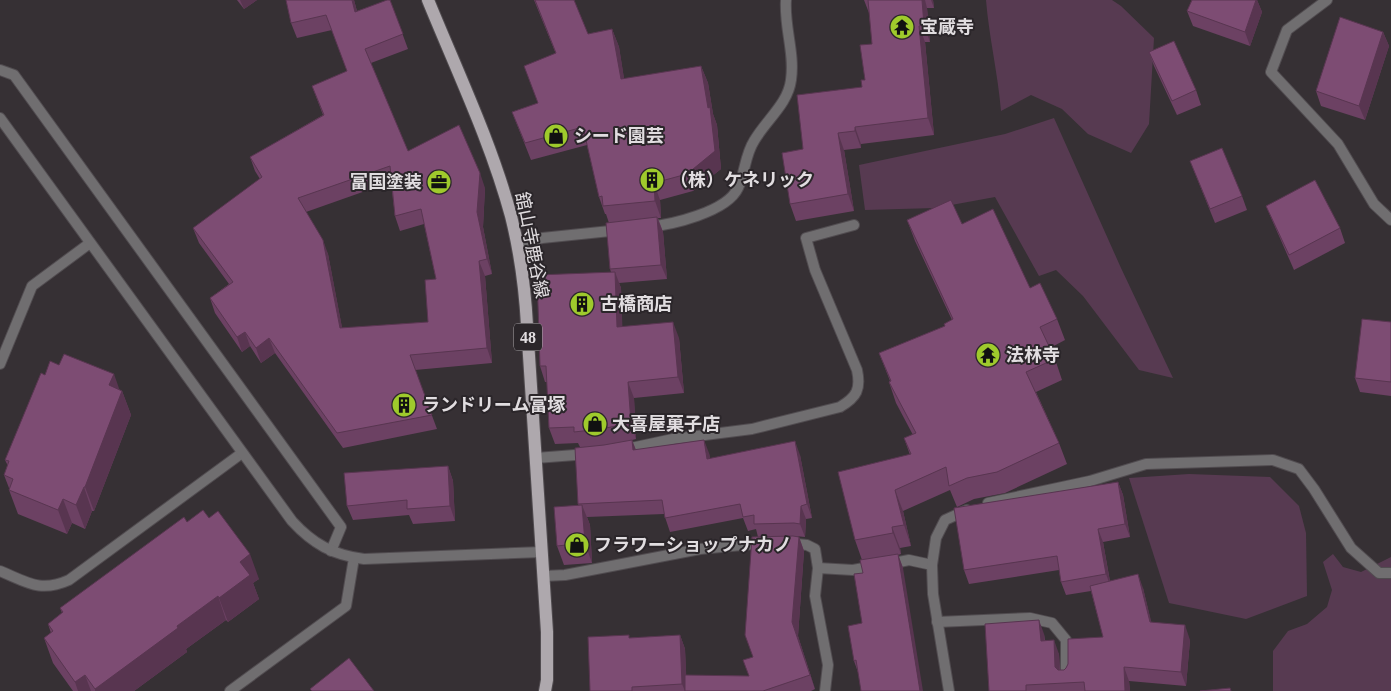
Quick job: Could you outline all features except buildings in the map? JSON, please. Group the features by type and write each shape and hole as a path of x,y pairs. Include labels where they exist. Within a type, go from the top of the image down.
{"main road":[{"name":"舘山寺鹿谷線","path":"428,0 489,148 511,217 525,289 548,632 545,691"}],"street":[{"path":"517,243 542,238 670,224 717,207 729,200 738,189 753,142 780,105 790,87 792,66 786,21 786,0"},
{"path":"1328,0 1287,30 1271,72 1338,144 1374,204 1391,220"},
{"path":"0,70 14,75 341,528 331,551"},
{"path":"0,118 292,522 303,533 331,551 354,558 380,559 542,552"},
{"path":"536,458 604,453 679,438 752,429 840,407 850,401 857,392 860,381 815,270 806,238 854,225"},
{"path":"0,364 32,286 90,243"},
{"path":"0,571 43,587 69,580 242,453"},
{"path":"948,691 933,594 932,565 936,538 944,520 976,506 1090,481 1146,464 1273,460 1299,469 1314,489 1350,548 1379,573 1391,573"},
{"path":"544,576 565,574 700,549 776,543 800,543 807,545 815,549 818,568 815,596 828,665 825,691"},
{"path":"230,691 346,606 354,558"},
{"path":"818,568 853,570 909,560 932,565"},
{"path":"937,622 1030,618 1052,623 1066,640 1066,678"}],"shaded area":[{"path":"986,0 1112,0 1121,6 1154,38 1149,124 1131,153 1088,134 1062,109 1031,95 1001,111"},
{"path":"1054,118 1121,268 1173,378 1139,370 1083,296 1056,270 1039,276 995,197 935,208 865,210 859,165 1005,134"},
{"path":"1189,474 1270,477 1299,506 1306,533 1307,596 1246,619 1169,603 1129,478"},
{"path":"1333,554 1343,567 1361,572 1391,557 1391,691 1273,691 1273,651 1288,631 1307,624 1327,607 1332,590 1323,562"}],"place":[{"name":"宝蔵寺","path":"902,27"},
{"name":"シード園芸","path":"556,136"},
{"name":"（株）ケネリック","path":"652,180"},
{"name":"富国塗装","path":"439,182"},
{"name":"古橋商店","path":"582,304"},
{"name":"法林寺","path":"988,355"},
{"name":"ランドリーム富塚","path":"404,405"},
{"name":"大喜屋菓子店","path":"595,424"},
{"name":"フラワーショップナカノ","path":"577,545"}]}
